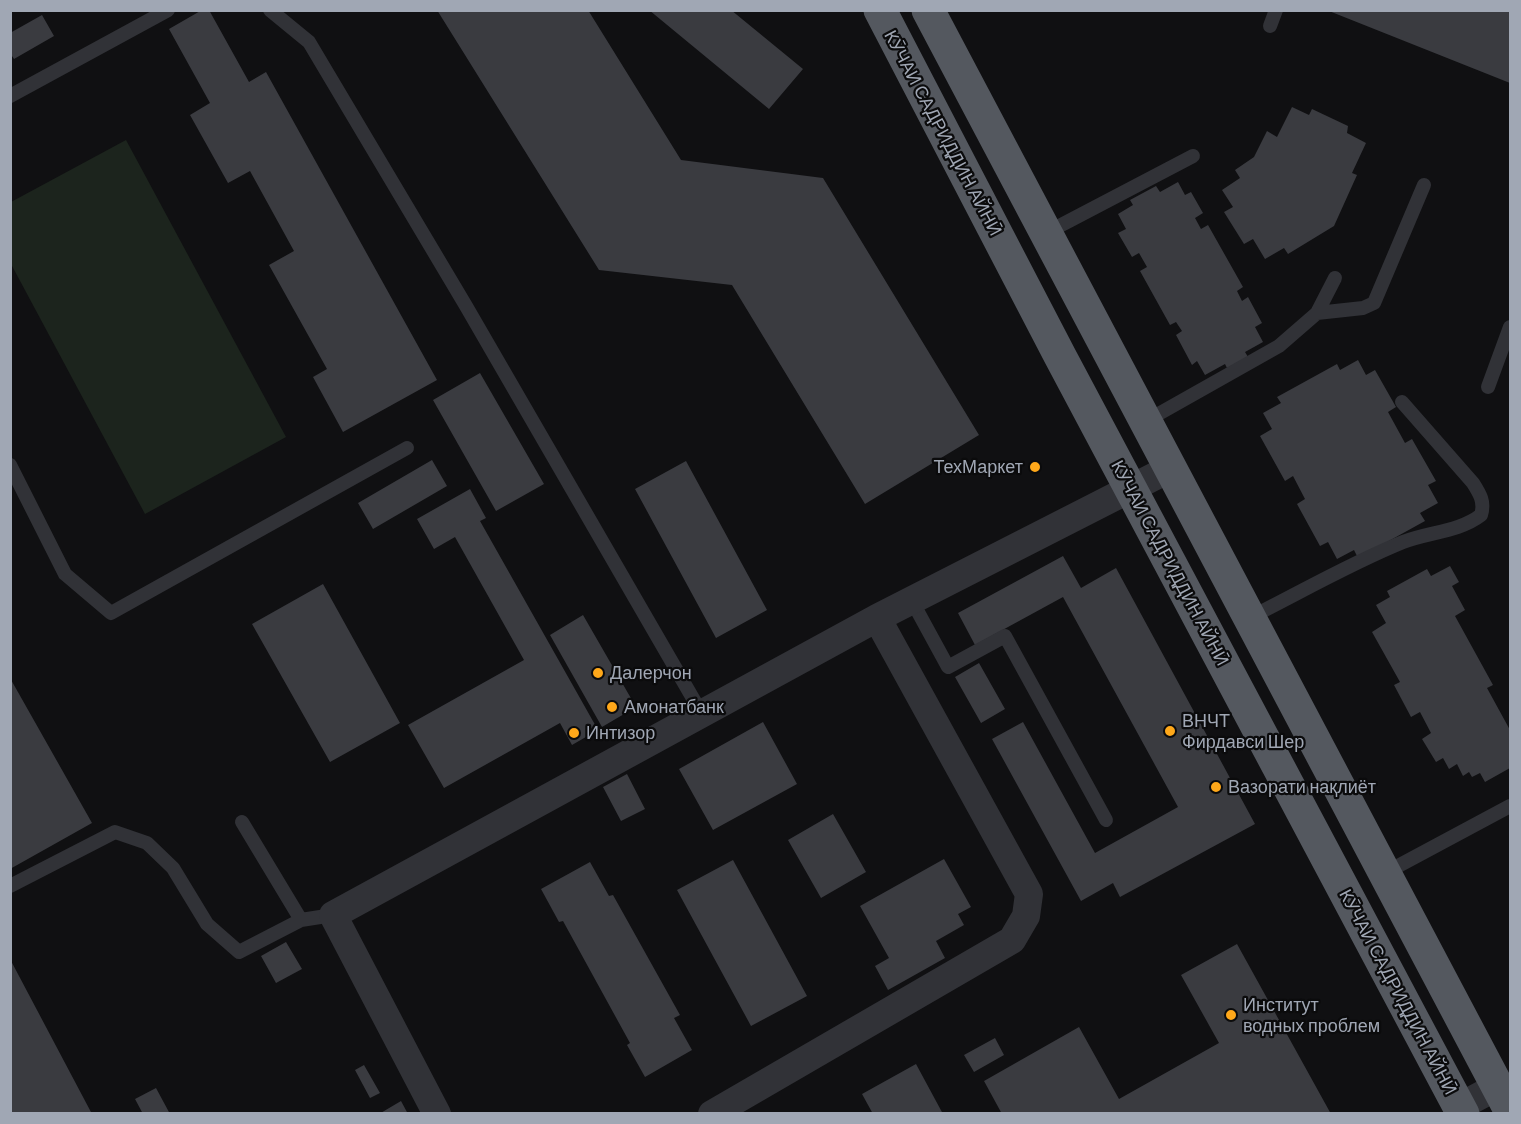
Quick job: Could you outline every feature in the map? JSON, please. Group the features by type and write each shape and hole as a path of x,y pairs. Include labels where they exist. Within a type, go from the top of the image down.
{"highway":[{"name":"КӮЧАИ САДРИДДИН АЙНӢ","path":"880,10 1130,489 1461,1110"},
{"path":"928,10 1385,873 1506,1092"}],"street":[{"path":"437,1113 333,915 878,618 1172,468"},
{"path":"712,1113 1012,940 1026,916 1029,894 878,618"},
{"path":"1461,1110 1506,1092"}],"lane":[{"path":"10,96 168,10"},
{"path":"270,10 309,42 472,316 702,714"},
{"path":"1270,26 1276,10"},
{"path":"1046,233 1193,156"},
{"path":"1317,313 1363,308 1374,303 1424,185"},
{"path":"1146,421 1263,357 1296,333 1317,313 1335,278"},
{"path":"1488,387 1510,327"},
{"path":"1251,617 1386,550 1416,538 1463,525 1481,515 1483,507 1481,495 1473,483 1402,402"},
{"path":"10,465 65,574 111,613 407,448"},
{"path":"912,601 948,667 1005,636 1106,820"},
{"path":"1385,873 1510,806"},
{"path":"242,822 302,920"},
{"path":"10,886 115,832 147,843 173,868 207,924 239,952 302,920 333,915"}],"shaded area":[{"path":"126,140 286,437 145,514 11,264 11,202"}],"building":[{"path":"202,10 209,10 249,82 266,72 437,380 343,432 313,377 327,369 269,265 294,251 250,171 228,183 190,115 210,103 169,29"},
{"path":"437,10 588,10 681,160 823,178 979,435 865,504 732,285 599,270"},
{"path":"649,10 731,10 803,69 769,109"},
{"path":"1510,10 1510,83 1329,11"},
{"path":"42,15 54,36 14,59 10,53 10,33"},
{"path":"1292,107 1309,115 1312,109 1348,126 1347,133 1366,143 1352,173 1357,175 1334,226 1288,254 1284,248 1265,259 1253,239 1244,244 1224,212 1233,207 1222,190 1240,178 1235,170 1254,157 1267,131 1277,137"},
{"path":"1178,182 1185,195 1191,192 1203,213 1195,218 1201,229 1208,225 1243,287 1237,291 1242,301 1248,297 1262,323 1255,327 1263,342 1245,352 1248,357 1227,368 1225,364 1205,375 1197,361 1192,365 1176,335 1182,331 1176,322 1170,325 1140,271 1147,267 1139,253 1132,257 1118,233 1126,229 1118,214 1133,205 1130,200 1156,186 1160,192"},
{"path":"1358,360 1366,375 1375,370 1396,407 1388,412 1405,443 1412,439 1436,481 1428,485 1438,503 1420,513 1425,521 1358,558 1354,550 1337,559 1328,542 1320,546 1297,504 1305,499 1293,476 1285,481 1260,436 1272,429 1263,413 1281,403 1277,397 1337,364 1340,370"},
{"path":"480,373 544,484 496,511 433,400"},
{"path":"432,460 447,486 373,529 358,503"},
{"path":"686,461 767,610 716,638 635,489"},
{"path":"470,489 486,518 480,521 598,730 572,745 560,723 444,788 408,725 524,660 455,537 434,549 417,519"},
{"name":"ВНЧТ Фирдавси Шер","path":"1063,556 1081,588 1116,568 1255,824 1120,897 1113,883 1081,901 992,739 1023,722 1095,853 1178,807 1063,597 975,645 958,613"},
{"path":"1450,566 1459,582 1452,586 1465,610 1455,616 1493,685 1487,688 1510,730 1510,768 1485,782 1480,773 1472,777 1469,772 1463,776 1457,764 1449,769 1443,758 1436,762 1422,739 1431,733 1420,712 1411,717 1394,685 1400,682 1372,632 1386,623 1376,605 1390,597 1387,591 1427,569 1431,576"},
{"path":"323,584 400,723 330,762 252,624"},
{"path":"583,615 636,707 602,727 550,635"},
{"path":"979,663 1005,709 981,723 955,677"},
{"path":"10,678 92,823 10,869"},
{"path":"763,722 797,784 713,830 679,769"},
{"path":"627,774 645,809 621,821 603,787"},
{"path":"833,814 866,872 821,898 788,840"},
{"path":"944,859 971,907 958,914 964,925 936,941 945,958 888,990 875,966 889,958 860,906"},
{"path":"733,860 807,996 751,1026 677,890"},
{"path":"590,862 609,896 613,895 680,1015 674,1018 692,1050 645,1077 627,1045 630,1043 563,921 559,922 541,889"},
{"path":"286,942 302,969 276,983 261,956"},
{"path":"1237,944 1331,1114 1002,1114 984,1081 1079,1027 1119,1099 1219,1043 1181,975"},
{"path":"10,959 92,1114 10,1114"},
{"path":"995,1038 1004,1055 974,1072 964,1055"},
{"path":"916,1064 943,1114 873,1114 862,1094"},
{"path":"364,1065 380,1093 370,1098 355,1070"},
{"path":"156,1088 170,1114 143,1114 135,1099"},
{"path":"401,1101 408,1114 379,1114"}],"place":[{"name":"ТехМаркет","path":"1035,467"},
{"name":"Далерчон","path":"598,673"},
{"name":"Амонатбанк","path":"612,707"},
{"name":"ВНЧТ Фирдавси Шер","path":"1170,731"},
{"name":"Интизор","path":"574,733"},
{"name":"Вазорати нақлиёт","path":"1216,787"},
{"name":"Институт водных проблем","path":"1231,1015"}]}
